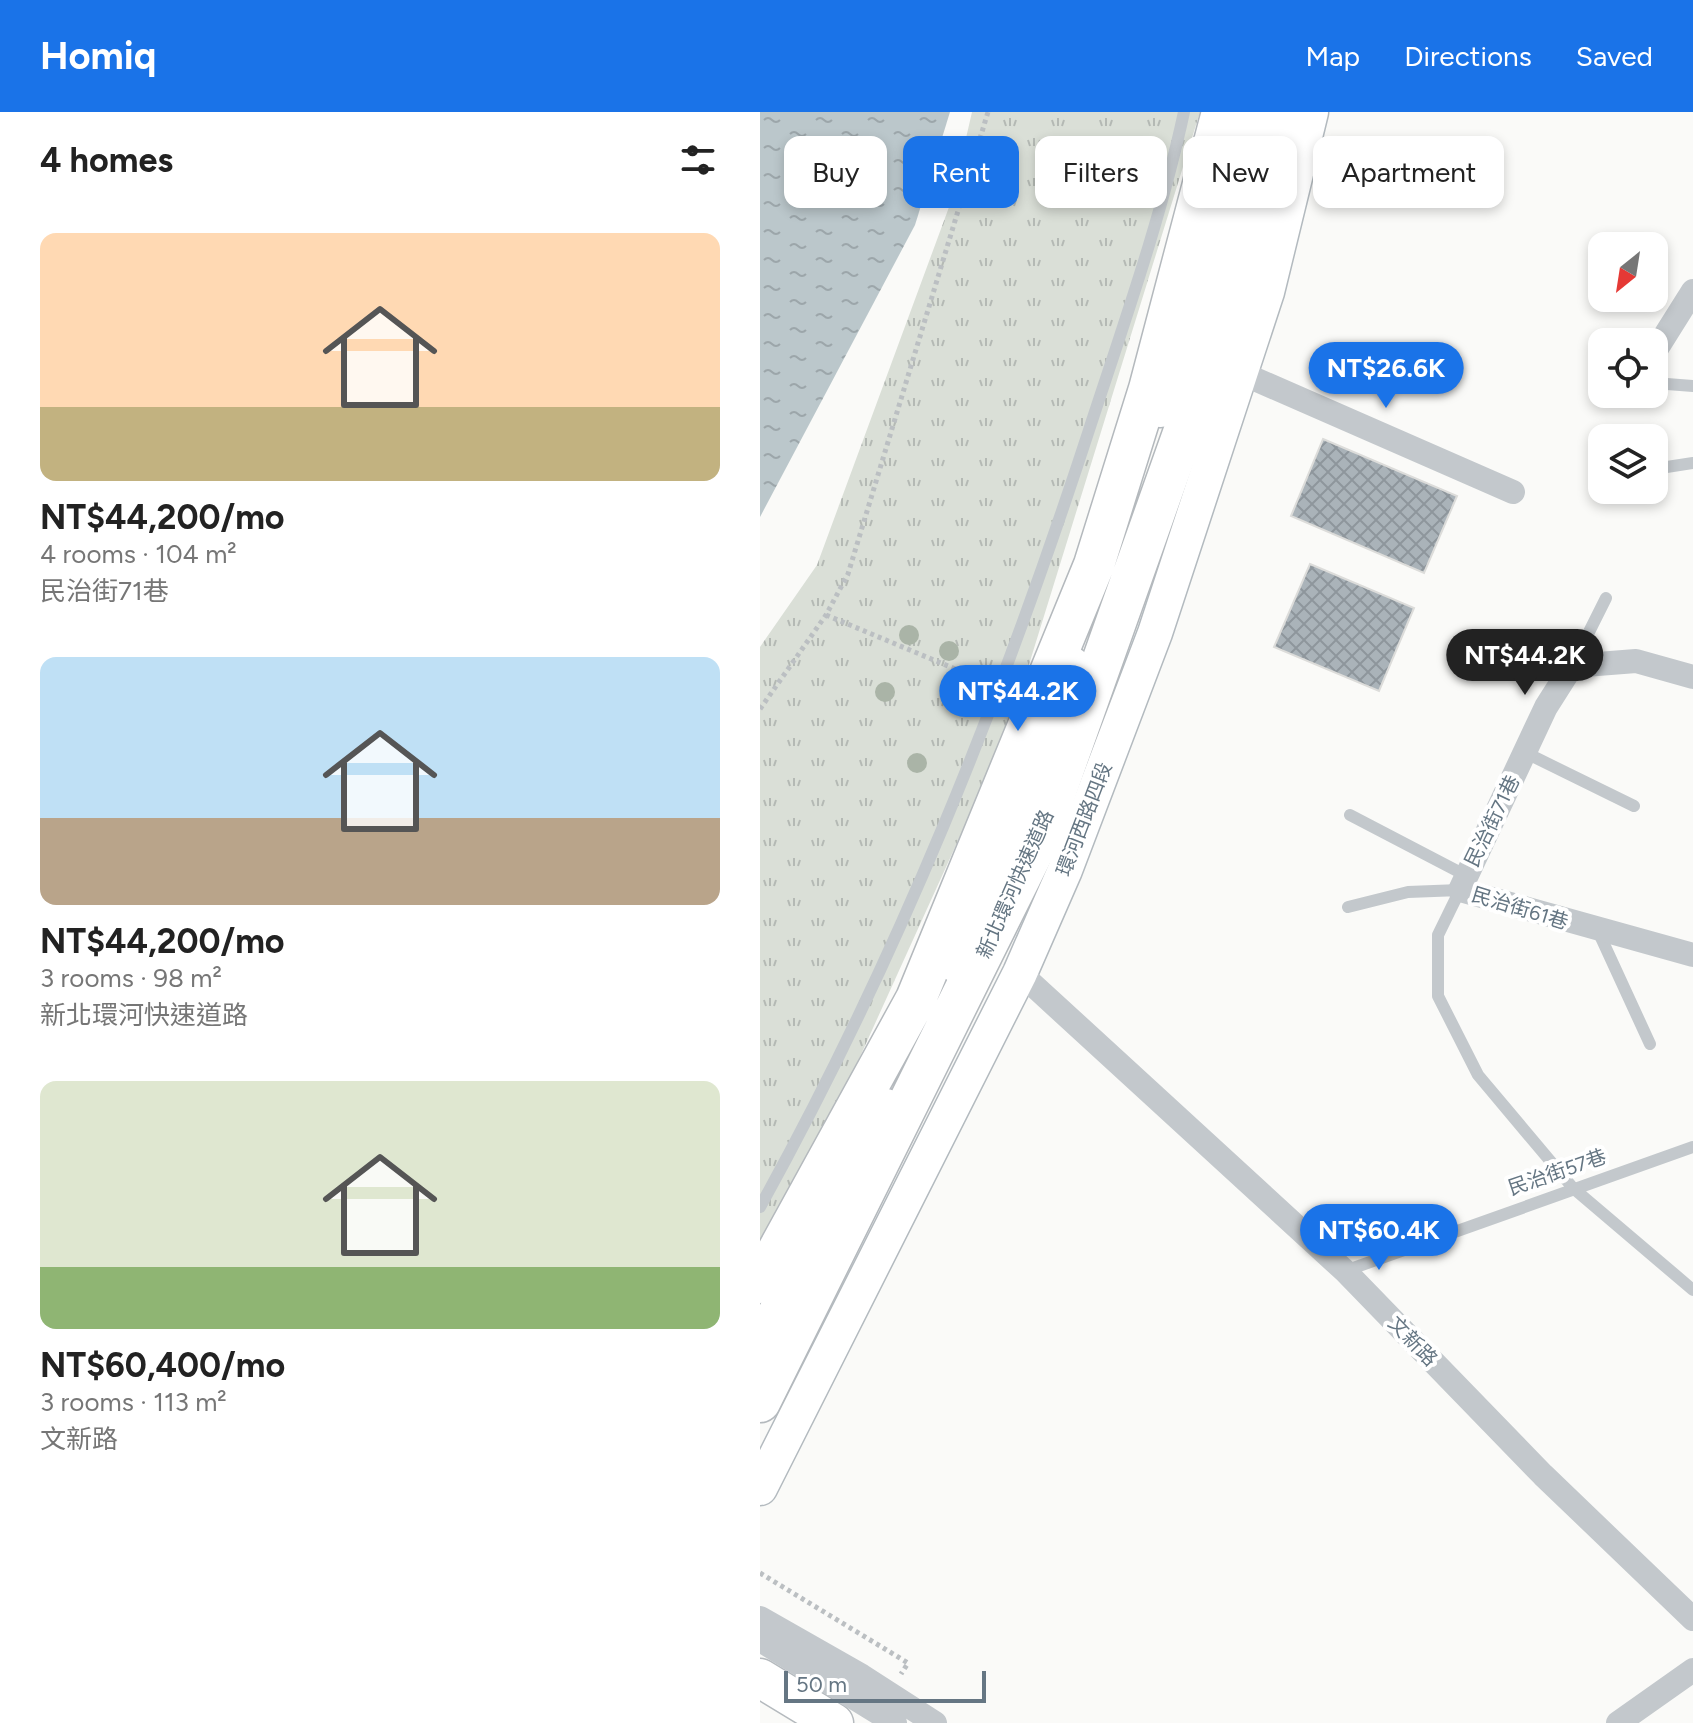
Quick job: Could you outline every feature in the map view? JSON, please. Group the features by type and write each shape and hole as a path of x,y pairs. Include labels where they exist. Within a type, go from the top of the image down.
{"highway":[{"path":"760,1283 916,999 1088,580 1149,389 1222,112"},
{"name":"新北環河快速道路","path":"760,1402 1038,842 1247,253 1280,112"},
{"path":"1084,710 1153,565 1203,433 1309,112"}],"main road":[{"path":"760,1341 941,1006 1015,828 1216,249 1249,112"},
{"name":"環河西路四段","path":"760,1488 1020,973 1065,870 1155,633 1241,373 1267,292 1309,112"},
{"path":"760,1678 834,1723"}],"street":[{"path":"1668,331 1693,291"},
{"path":"1241,373 1513,492"},
{"path":"1572,666 1636,661 1693,677"},
{"name":"民治街71巷","path":"1462,882 1546,707 1572,666"},
{"name":"民治街61巷","path":"1462,882 1598,931 1693,955"},
{"name":"文新路","path":"1020,973 1345,1271 1543,1475 1693,1619"},
{"path":"760,1618 862,1676 935,1723"},
{"path":"760,1640 895,1723"},
{"path":"1618,1723 1693,1670"}],"lane":[{"path":"760,1207 807,1122 907,917 1032,606 1116,348 1184,112"},
{"path":"1668,384 1693,386"},
{"path":"1668,467 1693,463"},
{"path":"1572,666 1606,598"},
{"name":"民治街71巷","path":"1526,753 1634,806"},
{"path":"1350,815 1462,882 1438,935 1438,996 1478,1075 1573,1188 1693,1290"},
{"name":"民治街61巷","path":"1348,907 1462,882"},
{"path":"1598,931 1650,1044"},
{"name":"民治街57巷","path":"1345,1271 1693,1147"}],"path":[{"path":"760,709 826,615 848,574 988,112"},
{"path":"826,615 999,688"}],"green space":[{"path":"972,112 1200,112 1193,136 1183,136 1183,167 1010,726 824,1136 760,1249 760,647 817,565 949,208 1019,208 1019,136 966,136"}],"water":[{"path":"760,112 950,112 943,136 903,136 903,208 920,208 915,225 760,517"}],"building":[{"path":"1323,439 1457,496 1424,573 1291,516"},
{"path":"1310,564 1414,608 1379,691 1274,647"}]}
